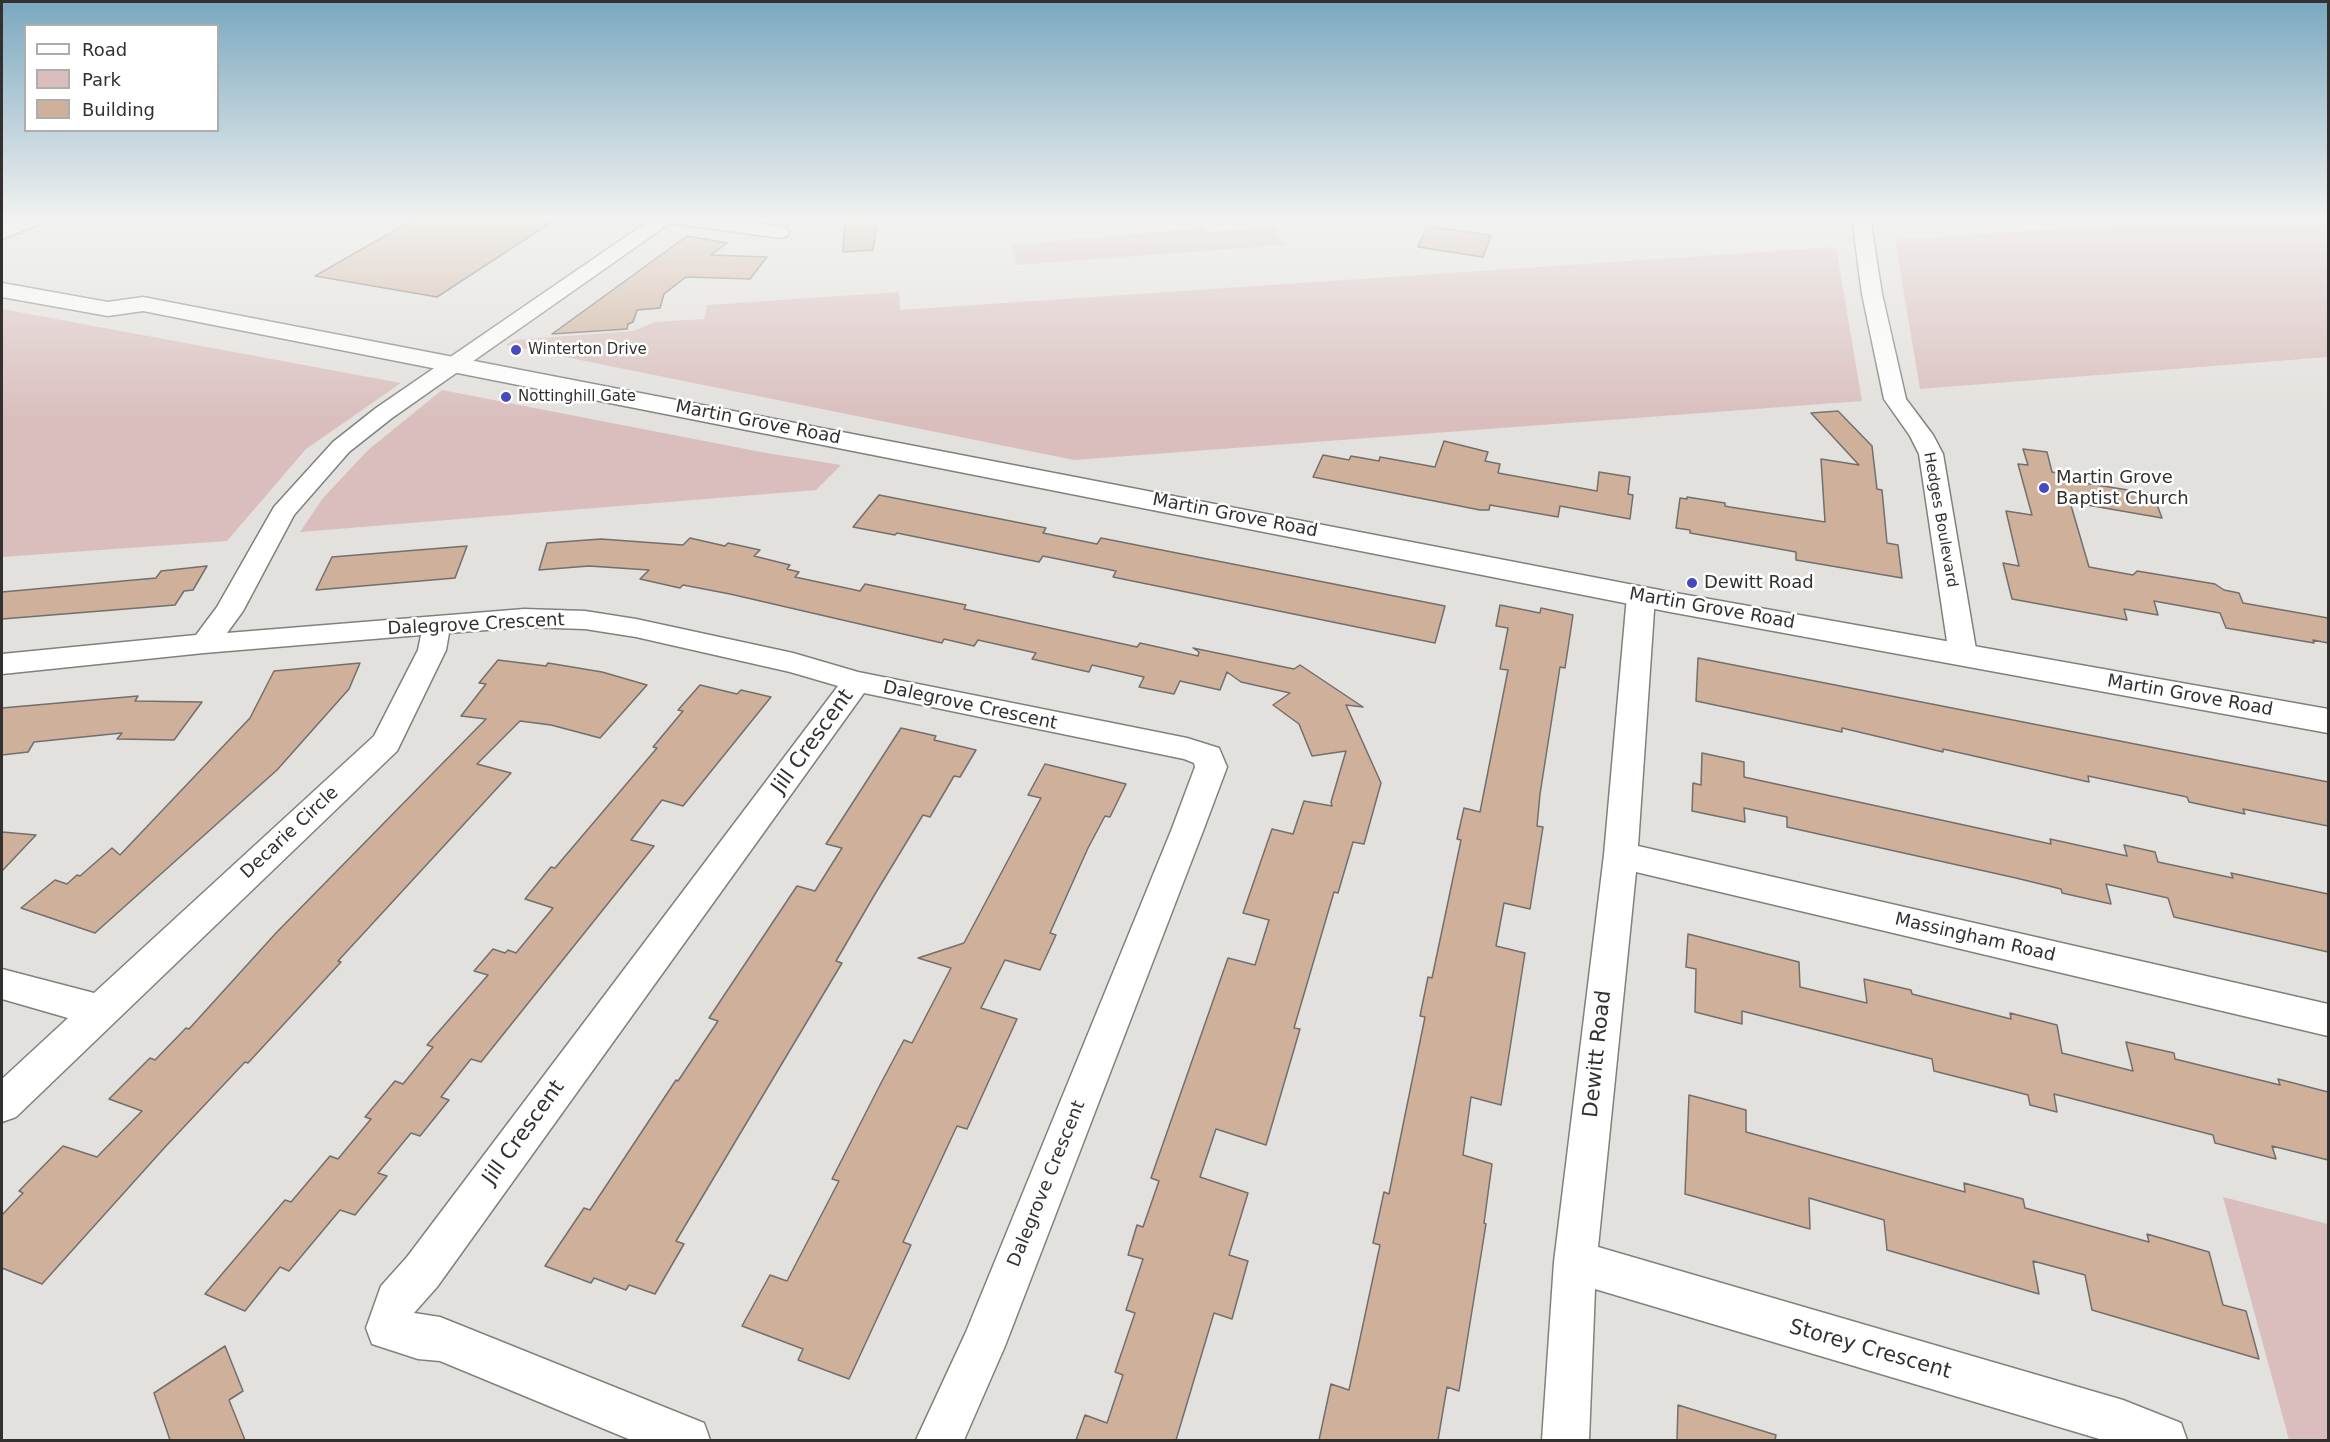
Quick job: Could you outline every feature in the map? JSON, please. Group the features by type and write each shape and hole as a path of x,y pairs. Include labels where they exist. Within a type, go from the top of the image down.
{"main road":[{"name":"Martin Grove Road","path":"82,285 133,295 143,304"},
{"name":"Martin Grove Road","path":"2,290 108,309 143,304 1641,596 2328,721"}],"street":[{"path":"204,644 229,611 283,512 341,447 384,413 569,285"},
{"name":"Hedges Boulevard","path":"1871,285 1895,399 1921,435 1931,454 1963,655"},
{"name":"Dewitt Road","path":"1565,1440 1575,1262 1621,855 1641,596"},
{"name":"Dalegrove Crescent","path":"2,664 204,644 524,618 585,620 636,628 793,663 857,682 1187,749 1208,756 1211,767 983,1346 940,1440"},
{"name":"Decarie Circle","path":"2,1104 386,743 432,650 437,626"},
{"name":"Jill Crescent","path":"687,1440 440,1339 418,1337 388,1328 396,1301 422,1272 857,682"},
{"name":"Massingham Road","path":"1621,855 2328,1020"},
{"path":"2,984 100,1011"},
{"name":"Storey Crescent","path":"1575,1262 1640,1283 2123,1423 2164,1440"}],"green space":[{"path":"1267,285 1842,285 1862,401 1074,460 506,345 514,340 633,331 655,322 704,319 707,305 899,292 900,310"},
{"path":"1903,285 2328,285 2328,357 1920,389"},
{"path":"2,309 401,383 306,449 227,541 2,557"},
{"path":"442,390 761,452 841,465 816,490 300,532 323,498 368,450"},
{"path":"2223,1197 2328,1224 2328,1440 2289,1440"}],"building":[{"path":"369,285 455,285 437,297"},
{"path":"619,285 675,285 664,294 660,308 637,310 633,322 628,324 627,329 552,334"},
{"path":"1838,411 1872,446 1877,489 1882,490 1887,543 1898,545 1902,578 1796,560 1796,552 1690,533 1690,530 1676,528 1680,498 1687,499 1687,497 1725,503 1725,506 1730,507 1825,522 1821,459 1859,465 1811,413"},
{"path":"1444,441 1488,452 1485,461 1500,464 1498,473 1597,491 1599,472 1630,477 1628,494 1633,495 1630,519 1560,506 1558,517 1490,505 1489,510 1480,510 1313,477 1323,455 1349,460 1351,456 1379,461 1380,457 1435,467"},
{"path":"2023,449 2047,452 2052,472 2057,473 2059,479 2153,494 2162,518 2070,502 2089,567 2133,575 2137,571 2215,584 2224,590 2239,593 2243,603 2328,618 2328,643 2313,640 2314,643 2226,628 2220,613 2154,601 2158,615 2124,609 2127,620 2012,599 2003,563 2019,566 2006,511 2032,515 2018,464 2028,465"},
{"path":"879,495 1046,528 1043,533 1097,544 1101,538 1445,606 1435,643 1113,577 1116,571 1043,556 1039,562 897,533 895,535 853,527"},
{"path":"690,538 725,546 728,543 760,550 754,556 790,565 787,569 799,572 795,577 860,591 865,584 966,605 964,609 1137,647 1140,643 1198,656 1199,652 1193,648 1294,669 1300,665 1363,707 1346,705 1381,783 1364,844 1353,842 1338,893 1334,892 1294,1028 1300,1029 1266,1145 1216,1129 1200,1177 1248,1193 1229,1255 1248,1261 1232,1319 1214,1313 1176,1440 1076,1440 1085,1415 1107,1423 1123,1375 1115,1372 1135,1313 1126,1310 1143,1259 1128,1255 1137,1225 1143,1227 1159,1181 1151,1178 1228,958 1255,965 1269,920 1243,913 1272,829 1293,834 1304,801 1332,806 1331,802 1346,751 1312,756 1299,724 1273,705 1290,693 1241,682 1227,672 1220,690 1180,681 1174,694 1139,687 1144,677 1092,665 1089,672 1032,659 1036,653 978,640 974,646 944,639 942,643 730,594 683,585 680,588 640,579 649,570 589,566 539,570 547,543 601,539 683,545"},
{"path":"467,546 455,578 316,590 332,557"},
{"path":"207,566 193,590 184,591 175,605 2,619 2,592 156,578 161,571"},
{"path":"1500,605 1540,613 1541,608 1573,615 1565,668 1560,667 1540,794 1537,826 1543,827 1530,909 1504,903 1496,946 1525,953 1501,1105 1471,1097 1463,1155 1492,1164 1484,1223 1486,1224 1459,1391 1447,1387 1438,1440 1319,1440 1331,1384 1349,1390 1380,1245 1373,1243 1384,1192 1389,1194 1425,1017 1420,1016 1428,977 1432,978 1461,840 1457,839 1464,808 1480,812 1508,670 1500,669 1508,628 1496,626"},
{"path":"1698,658 2328,782 2328,826 2243,809 2245,814 2189,802 2187,797 2088,776 2089,782 1943,749 1943,752 1842,728 1842,732 1696,701"},
{"path":"498,660 546,666 548,663 602,672 647,685 600,738 551,725 520,721 477,764 511,773 338,961 341,962 248,1063 245,1062 166,1146 42,1284 2,1268 2,1215 23,1193 19,1191 63,1146 97,1157 142,1111 109,1099 150,1058 155,1060 186,1028 189,1029 276,933 486,719 461,716 486,684 479,683"},
{"path":"360,663 349,689 277,770 95,933 21,908 55,880 67,884 77,875 80,876 112,848 120,855 250,718 274,671"},
{"path":"700,685 737,694 741,690 771,697 683,806 662,800 631,840 654,846 481,1062 471,1059 441,1097 449,1100 420,1136 411,1133 378,1173 387,1176 355,1215 340,1210 289,1271 280,1267 245,1311 205,1294 285,1200 291,1202 330,1156 338,1159 371,1119 365,1117 395,1081 403,1084 433,1047 427,1045 488,975 474,971 493,949 505,953 508,950 516,953 553,908 525,899 551,867 555,868 657,748 653,747 683,711 678,710"},
{"path":"138,696 135,701 202,702 174,740 117,739 122,733 34,742 28,752 2,755 2,708"},
{"path":"901,728 936,736 934,740 976,750 960,777 954,776 930,817 923,815 875,894 836,961 842,963 676,1241 684,1244 655,1294 629,1285 626,1290 594,1278 591,1283 545,1266 584,1208 590,1210 718,1021 709,1018 797,886 815,891 842,848 826,844"},
{"path":"1702,753 1744,762 1744,777 2051,844 2050,839 2127,856 2124,845 2155,852 2158,862 2233,878 2231,873 2328,894 2328,952 2174,917 2168,898 2106,884 2111,904 2062,893 2061,889 2016,878 1787,827 1787,817 1744,808 1745,822 1692,811 1693,783 1701,785"},
{"path":"1045,764 1126,784 1110,817 1105,816 1088,848 1050,933 1056,935 1040,970 1005,960 981,1008 1017,1019 967,1129 957,1126 903,1242 911,1245 849,1379 798,1360 803,1349 742,1326 770,1275 787,1281 839,1181 832,1179 881,1083 904,1040 912,1043 951,968 918,958 964,943 1041,798 1028,795"},
{"path":"2,832 36,835 2,871"},
{"path":"1688,934 1799,962 1800,987 1867,1003 1864,979 1911,990 1912,994 2011,1019 2010,1013 2057,1025 2062,1053 2133,1071 2126,1042 2174,1053 2175,1059 2280,1085 2278,1079 2328,1092 2328,1160 2272,1146 2276,1159 2215,1143 2213,1135 2054,1094 2057,1112 2030,1105 2028,1095 1934,1071 1932,1059 1742,1011 1742,1024 1695,1012 1696,969 1686,967"},
{"path":"1689,1095 1746,1110 1746,1132 1965,1192 1964,1183 2023,1199 2025,1208 2149,1242 2147,1234 2209,1252 2223,1305 2246,1311 2259,1359 2092,1310 2085,1275 2033,1261 2039,1294 1887,1250 1884,1220 1809,1198 1810,1229 1685,1194"},
{"path":"225,1346 243,1391 229,1400 245,1440 170,1440 154,1393"},
{"path":"1678,1405 1776,1435 1775,1440 1677,1440"}],"place":[{"name":"Winterton Drive","path":"516,350"},
{"name":"Nottinghill Gate","path":"506,397"},
{"name":"Martin Grove Baptist Church","path":"2044,488"},
{"name":"Dewitt Road","path":"1692,583"}]}
